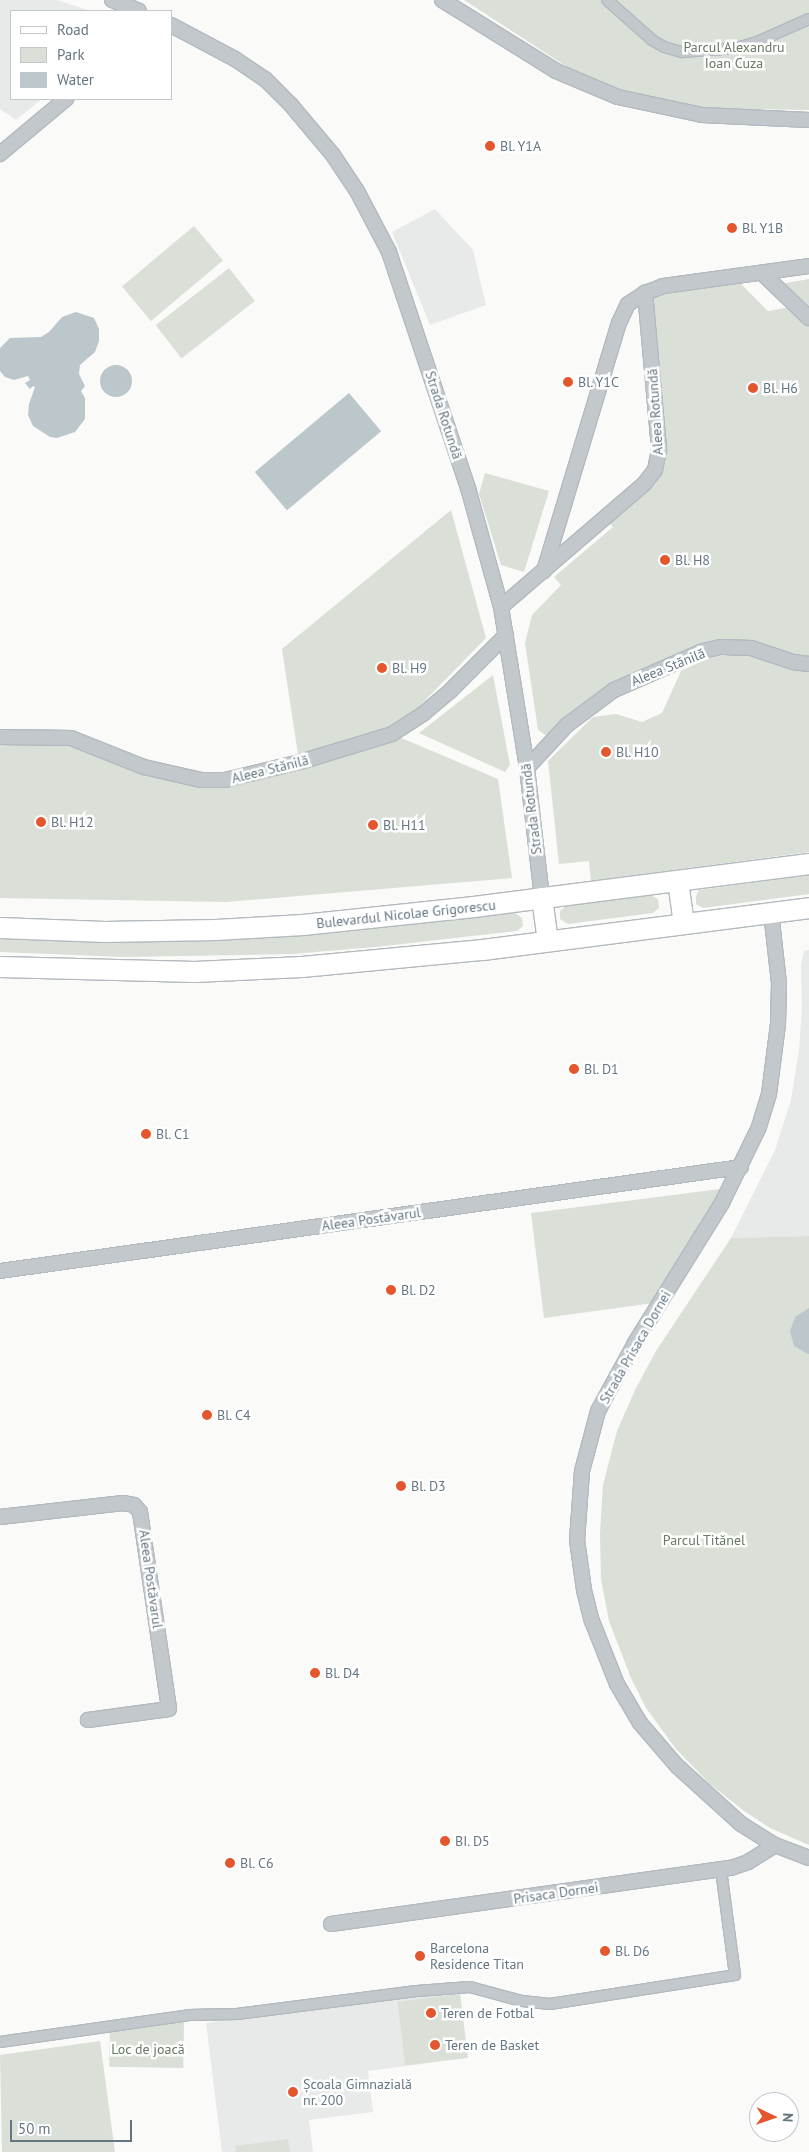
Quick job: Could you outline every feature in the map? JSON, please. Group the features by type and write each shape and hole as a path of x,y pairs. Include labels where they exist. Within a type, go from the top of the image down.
{"main road":[{"name":"Bulevardul Nicolae Grigorescu","path":"0,928 105,932 261,928 382,918 809,864"},
{"path":"678,881 684,924"},
{"path":"542,898 548,941"},
{"path":"0,967 104,971 246,970 382,961 809,908"}],"street":[{"path":"112,0 137,10"},
{"path":"442,0 556,72 618,97 702,115 809,120"},
{"path":"607,0 652,40 664,47 682,52 737,48 757,42 809,20"},
{"name":"Strada Rotundă","path":"172,26 213,46 265,79 313,130 357,191 389,252 400,279 468,488 501,607 527,768 542,898"},
{"path":"0,154 65,100"},
{"path":"544,570 619,323 628,304 645,293 663,286 809,266"},
{"path":"762,272 809,318"},
{"name":"Aleea Rotundă","path":"501,607 644,484 655,470 659,450 645,293"},
{"name":"Aleea Stănilă","path":"0,737 71,738 144,767 214,781 300,762 392,734 424,713 451,690 506,635"},
{"name":"Aleea Stănilă","path":"527,768 567,725 614,690 703,651 721,647 751,648 792,662 809,664"},
{"name":"Strada Prisaca Dornei","path":"771,912 779,984 777,1049 766,1102 756,1133 722,1203 620,1367 598,1411 582,1470 577,1540 584,1590 592,1621 617,1684 632,1711 658,1746 695,1783 741,1824 775,1845 809,1858"},
{"name":"Aleea Postăvarul","path":"0,1271 741,1167"},
{"name":"Aleea Postăvarul","path":"0,1517 124,1503 134,1506 140,1512 169,1709 88,1720"},
{"name":"Prisaca Dornei","path":"331,1924 721,1870 748,1862 775,1845"},
{"path":"0,2042 189,2015 238,2014 416,1991 470,1987 522,2001 550,2004 736,1975 721,1870"}],"shaded area":[{"path":"0,0 57,0 87,10 10,10 10,100 41,100 16,120 0,109"},
{"path":"435,209 473,250 486,305 430,325 392,232"},
{"path":"809,950 809,1236 731,1238 775,1150 791,1100 799,1050 802,1008 801,965 804,951"},
{"name":"Școala Gimnazială nr. 200","path":"460,1991 468,2058 368,2071 373,2112 309,2120 313,2152 222,2152 206,2023"}],"green space":[{"name":"Parcul Alexandru Ioan Cuza","path":"464,0 809,0 809,110 679,108 620,93 578,74"},
{"path":"194,226 223,260 151,321 122,286"},
{"path":"229,268 255,301 182,358 156,325"},
{"path":"733,276 768,311 797,306 775,285 809,279 809,664 721,647 635,680 553,740 538,730 525,643 532,615 561,585 554,577 613,527 605,518 655,470 645,293"},
{"path":"485,473 549,491 524,572 501,565 479,494"},
{"path":"451,510 486,638 392,734 498,779 512,878 226,902 0,898 0,737 56,737 201,780 299,761 282,649"},
{"path":"737,655 761,657 809,670 809,852 591,881 589,861 559,864 548,761 593,717 616,714 642,722 662,713 681,671 705,659"},
{"path":"493,675 510,765 505,772 419,733"},
{"path":"809,875 809,894 703,908 696,904 696,896 699,890"},
{"path":"651,895 658,899 659,908 653,913 568,924 560,919 560,911 566,906"},
{"path":"515,913 522,918 523,926 517,931 292,954 123,957 0,952 0,933 123,939 291,936"},
{"path":"728,1188 661,1302 544,1318 531,1213"},
{"name":"Parcul Titănel","path":"809,1236 809,1845 770,1828 744,1811 710,1784 676,1749 646,1708 631,1678 609,1621 601,1579 600,1533 603,1485 617,1431 635,1390 656,1351 731,1238"},
{"path":"460,1994 468,2058 405,2065 397,2002"},
{"name":"Loc de joacă","path":"110,2021 184,2022 183,2068 109,2067"},
{"path":"100,2041 115,2152 2,2152 0,2055"},
{"path":"288,2139 290,2152 236,2152 235,2146"}],"water":[{"path":"76,312 94,318 99,329 99,341 95,352 80,365 79,374 85,386 81,391 85,398 85,419 75,432 57,438 50,437 33,426 28,415 29,404 35,387 33,386 30,389 25,383 30,380 28,376 14,380 5,377 0,371 0,348 10,338 41,337 49,332 62,317"},
{"path":"116,365 122,366 127,370 131,375 131,387 127,392 122,396 116,397 110,396 105,392 101,387 100,381 101,375 105,370 110,366"},
{"path":"349,393 381,431 287,510 255,472"},
{"path":"809,1308 808,1354 794,1346 790,1331 795,1317"}],"place":[{"name":"Bl. Y1A","path":"490,146"},
{"name":"Bl. Y1B","path":"732,228"},
{"name":"Bl. Y1C","path":"568,382"},
{"name":"Bl. H6","path":"753,388"},
{"name":"Bl. H8","path":"665,560"},
{"name":"Bl. H9","path":"382,668"},
{"name":"Bl. H10","path":"606,752"},
{"name":"Bl. H12","path":"41,822"},
{"name":"Bl. H11","path":"373,825"},
{"name":"Bl. D1","path":"574,1069"},
{"name":"Bl. C1","path":"146,1134"},
{"name":"Bl. D2","path":"391,1290"},
{"name":"Bl. C4","path":"207,1415"},
{"name":"Bl. D3","path":"401,1486"},
{"name":"Bl. D4","path":"315,1673"},
{"name":"BI. D5","path":"445,1841"},
{"name":"Bl. C6","path":"230,1863"},
{"name":"Bl. D6","path":"605,1951"},
{"name":"Barcelona Residence Titan","path":"420,1956"},
{"name":"Teren de Fotbal","path":"431,2013"},
{"name":"Teren de Basket","path":"435,2045"},
{"name":"Școala Gimnazială nr. 200","path":"293,2092"}]}
